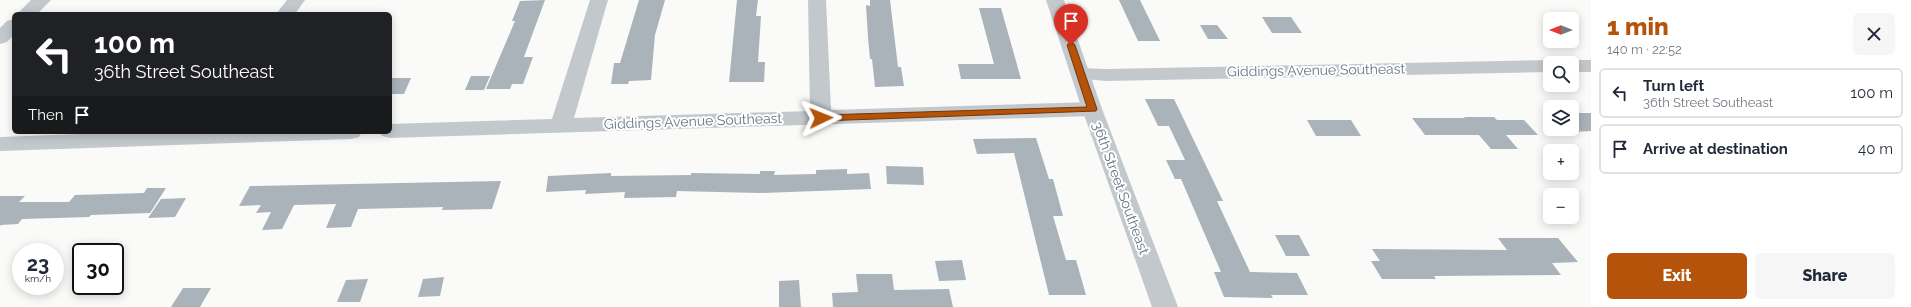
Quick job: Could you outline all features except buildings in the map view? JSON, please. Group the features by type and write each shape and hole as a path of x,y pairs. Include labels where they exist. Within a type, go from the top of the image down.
{"street":[{"path":"28,12 42,0"},
{"path":"287,12 296,0"},
{"path":"561,125 599,0"},
{"path":"817,0 821,118"},
{"name":"36th Street Southeast","path":"1055,0 1082,74 1092,109 1165,307"},
{"path":"0,38 12,27"},
{"name":"Giddings Avenue Southeast","path":"1082,74 1106,75 1543,66"},
{"path":"1579,66 1591,66"},
{"name":"Giddings Avenue Southeast","path":"392,131 1092,109"},
{"path":"0,144 248,134"}],"route":[{"path":"821,118 1092,109 1082,74 1071,45"}]}
